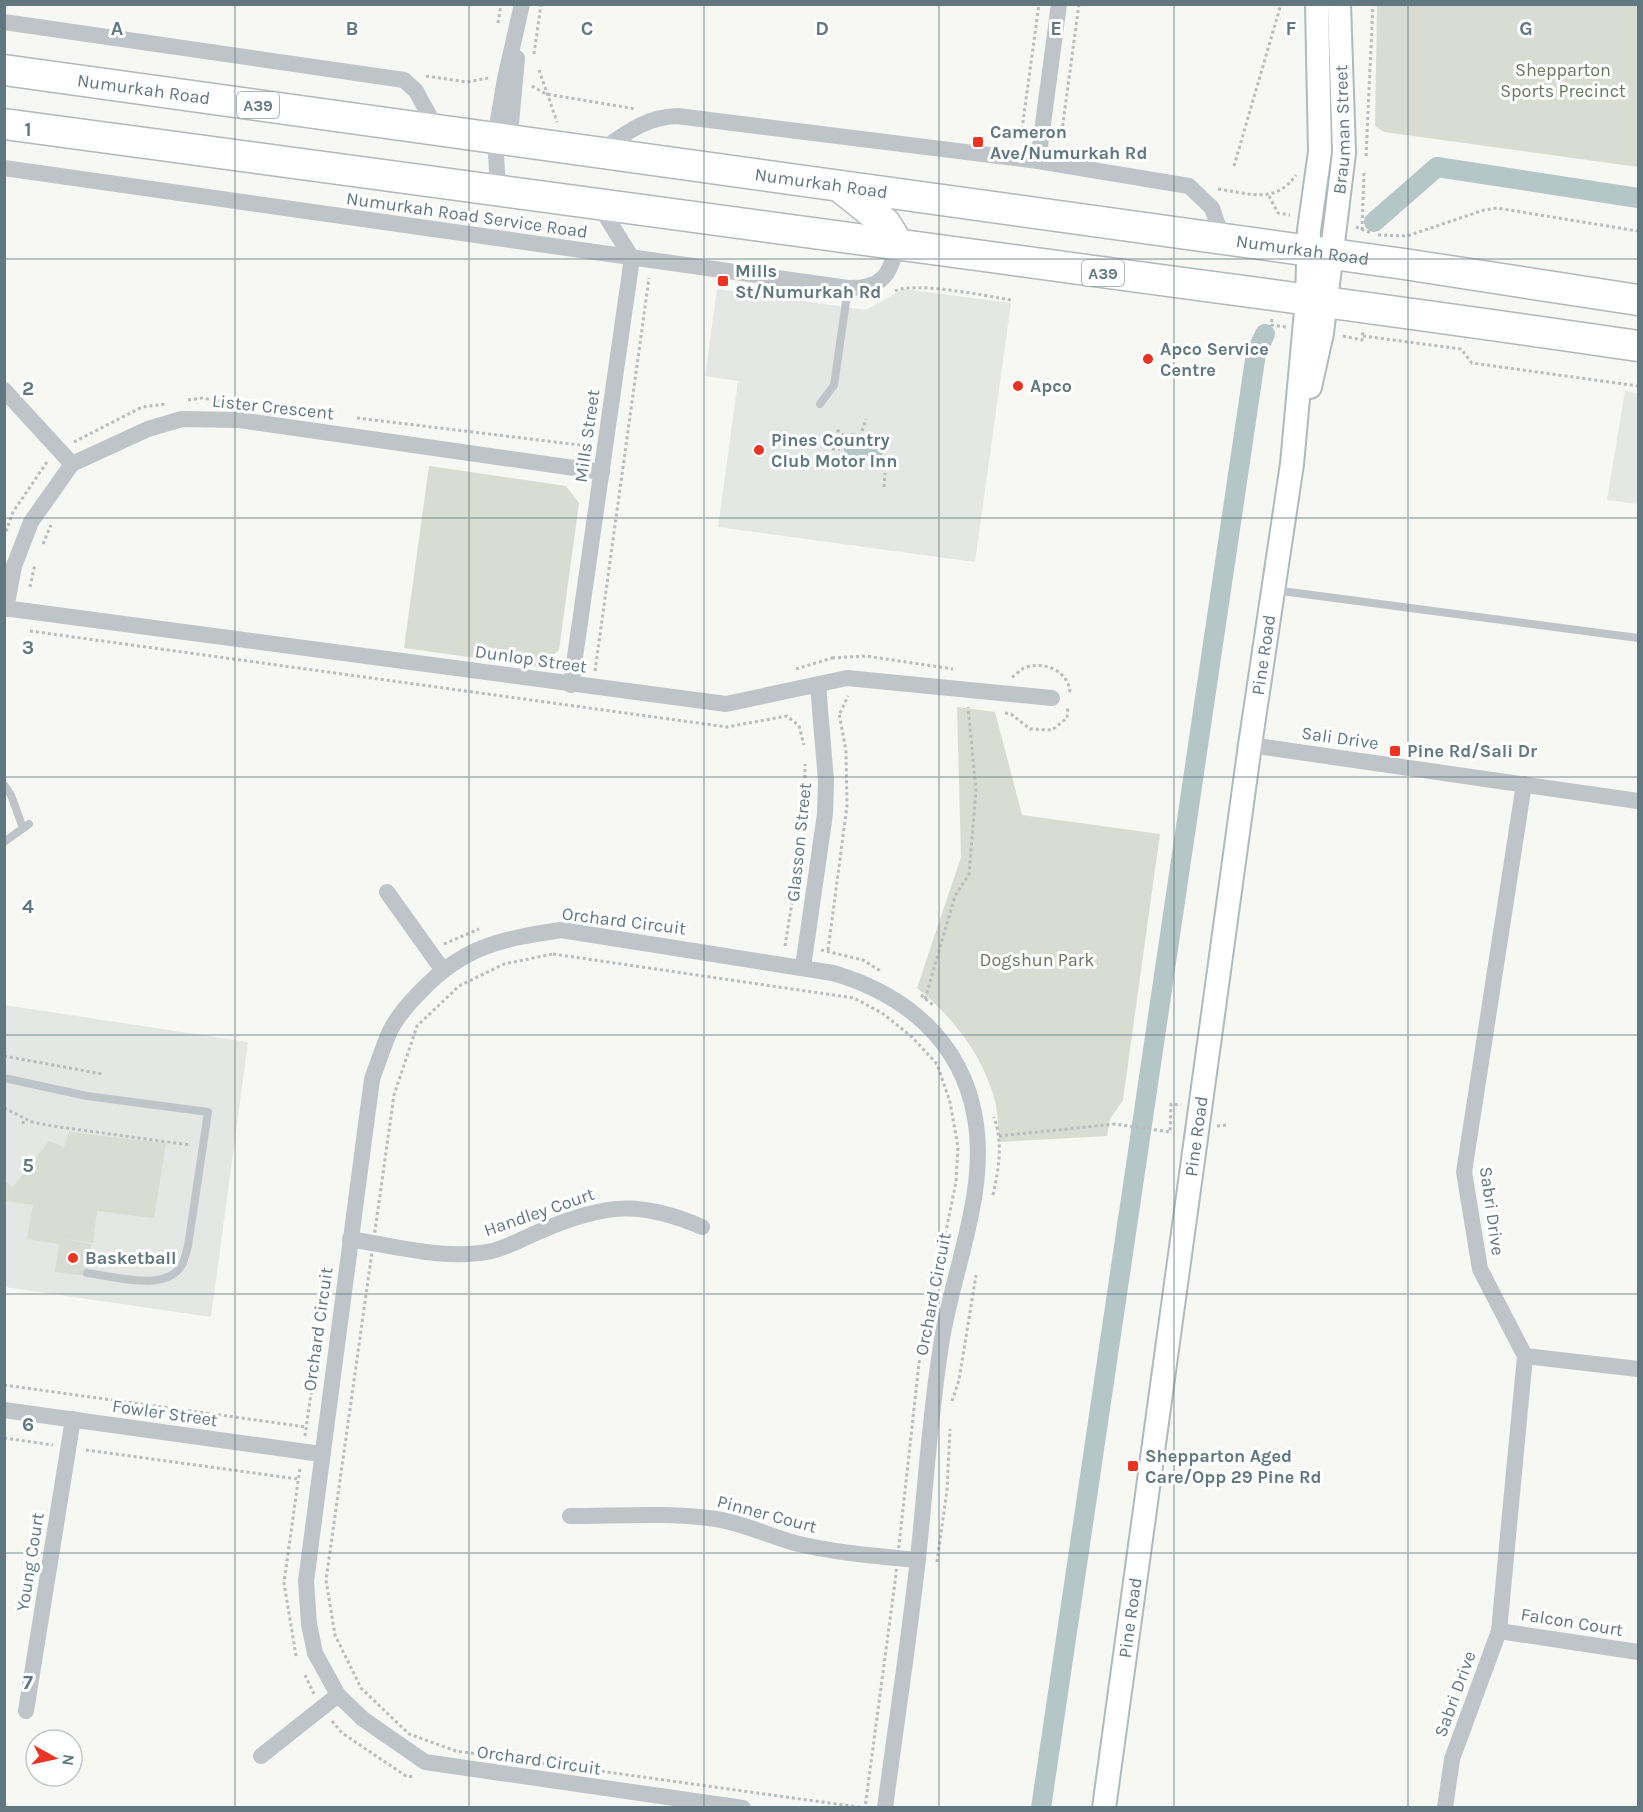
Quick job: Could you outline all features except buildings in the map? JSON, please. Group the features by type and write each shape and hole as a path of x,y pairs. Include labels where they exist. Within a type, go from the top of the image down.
{"highway":[{"name":"Numurkah Road","path":"4,69 1319,253 1638,300"},
{"name":"A39","path":"4,124 597,201 1638,346"},
{"path":"839,186 885,223 898,244"}],"street":[{"path":"498,188 503,139 505,79 519,27 522,4"},
{"path":"1038,161 1059,4"},
{"name":"Brauman Street","path":"1317,4 1320,152 1311,218 1319,253"},
{"name":"Brauman Street","path":"1319,253 1335,222 1344,153 1339,4"},
{"path":"4,22 404,80 416,91 437,130"},
{"path":"599,152 643,122 660,117 677,116 1038,161 1189,186 1212,208 1223,240"},
{"path":"1320,152 1344,153"},
{"name":"Numurkah Road Service Road","path":"4,168 848,288 870,287 881,281 890,269 898,244"},
{"path":"597,201 632,258"},
{"name":"Pine Road","path":"1104,1808 1250,745 1317,301 1319,253"},
{"name":"Mills Street","path":"571,685 632,258"},
{"path":"4,390 72,464 31,522 19,551 5,608"},
{"name":"Lister Crescent","path":"72,464 148,429 182,418 239,420 602,472"},
{"name":"Dunlop Street","path":"5,608 726,704 847,678 1052,698"},
{"name":"Glasson Street","path":"803,968 825,814 826,781 818,685"},
{"name":"Sali Drive","path":"1250,745 1638,801"},
{"name":"Sabri Drive","path":"1445,1808 1452,1759 1499,1631 1525,1356 1480,1269 1464,1172 1524,784"},
{"path":"387,892 442,969"},
{"name":"Orchard Circuit","path":"743,1808 425,1761 363,1719 338,1695 315,1653 309,1624 306,1581 372,1079 391,1030 413,999 442,969 477,948 526,935 561,930 803,968 866,982 895,998 926,1022 948,1050 964,1081 975,1117 978,1138 977,1179 942,1338 918,1560 885,1808"},
{"name":"Handley Court","path":"350,1239 452,1254 492,1251 567,1220 612,1208 640,1208 672,1214 702,1227"},
{"path":"1525,1356 1638,1369"},
{"name":"Fowler Street","path":"4,1410 321,1454"},
{"name":"Young Court","path":"26,1712 73,1419"},
{"name":"Pinner Court","path":"570,1516 685,1516 717,1519 824,1550 918,1560"},
{"name":"Falcon Court","path":"1499,1631 1638,1652"},
{"path":"261,1756 338,1695"}],"lane":[{"path":"820,404 834,386 848,288"},
{"path":"1273,590 1638,638"},
{"path":"4,785 26,826 4,842"},
{"path":"4,1078 87,1096 208,1112 188,1246 182,1265 170,1277 152,1281 87,1273"}],"path":[{"path":"533,59 541,4"},
{"path":"1022,129 1040,4"},
{"path":"1061,138 1079,4"},
{"path":"1234,166 1281,4"},
{"path":"1362,230 1373,4"},
{"path":"1189,186 1269,196 1293,180 1305,156 1320,152"},
{"path":"1269,196 1278,213 1311,218"},
{"path":"1335,222 1375,234 1407,236 1484,210 1497,208 1638,231"},
{"path":"605,674 594,673 650,278"},
{"path":"1363,336 1461,349 1472,363 1638,386"},
{"path":"860,439 866,419"},
{"path":"837,430 843,436"},
{"path":"832,449 840,449"},
{"path":"884,487 885,473"},
{"path":"41,549 55,517"},
{"path":"9,590 28,592 36,559"},
{"path":"28,631 727,727 787,716 799,726 806,750"},
{"path":"789,672 832,658 849,698 840,713"},
{"path":"896,1024 925,998 955,896 969,874 976,790 968,707"},
{"path":"805,824 806,760"},
{"path":"800,857 784,946 828,950 863,960 890,976"},
{"path":"432,955 449,940 486,927"},
{"path":"554,954 854,998 882,1012 896,1024 937,1064 950,1102 958,1147 956,1182 919,1363 865,1807 456,1751 409,1734 361,1688 335,1635 326,1580 394,1095 417,1026 459,986 504,964 554,954"},
{"path":"916,993 937,1009"},
{"path":"4,1056 102,1074"},
{"path":"978,1138 1115,1124 1170,1132 1172,1104 1183,1105 1214,1126 1227,1125"},
{"path":"4,1108 24,1118 52,1126 190,1145"},
{"path":"991,1108 999,1136 1000,1165 993,1199"},
{"path":"23,1124 24,1118"},
{"path":"951,1407 959,1380 978,1267"},
{"path":"298,1659 293,1649 284,1583 316,1358"},
{"path":"4,1385 306,1427"},
{"path":"935,1572 947,1490 950,1419"},
{"path":"4,1438 298,1479"},
{"path":"303,1669 321,1709 342,1733 406,1776 418,1778"}],"shaded area":[{"path":"717,289 866,310 903,289 1011,303 975,562 718,527 738,381 705,376"},
{"path":"1625,391 1638,393 1638,504 1607,500"},
{"path":"853,433 867,437 871,447 881,446 883,456 872,461 845,454 843,442 846,436"},
{"path":"4,1005 248,1042 211,1317 5,1287"}],"green space":[{"name":"Shepparton Sports Precinct","path":"1377,5 1638,5 1638,167 1384,132 1375,126"},
{"path":"429,466 566,486 579,503 559,650 540,667 404,648"},
{"name":"Dogshun Park","path":"957,707 995,712 1022,815 1160,834 1123,1100 1110,1119 1107,1136 1000,1142 995,1101 990,1084 975,1053 943,1011 917,988 961,857"},
{"path":"69,1132 166,1143 154,1218 97,1211 93,1243 60,1238 91,1244 87,1276 55,1272 59,1244 27,1239 33,1205 5,1201 4,1181 13,1187 49,1141 64,1147"}],"waterway":[{"path":"1374,222 1437,167 1638,198"},
{"path":"1041,1808 1256,353 1265,334"}],"place":[{"name":"Cameron Ave/Numurkah Rd","path":"978,142"},
{"name":"Mills St/Numurkah Rd","path":"723,281"},
{"name":"Apco Service Centre","path":"1148,359"},
{"name":"Apco","path":"1018,386"},
{"name":"Pines Country Club Motor Inn","path":"759,450"},
{"name":"Pine Rd/Sali Dr","path":"1395,751"},
{"name":"Basketball","path":"73,1258"},
{"name":"Shepparton Aged Care/Opp 29 Pine Rd","path":"1133,1466"}]}
